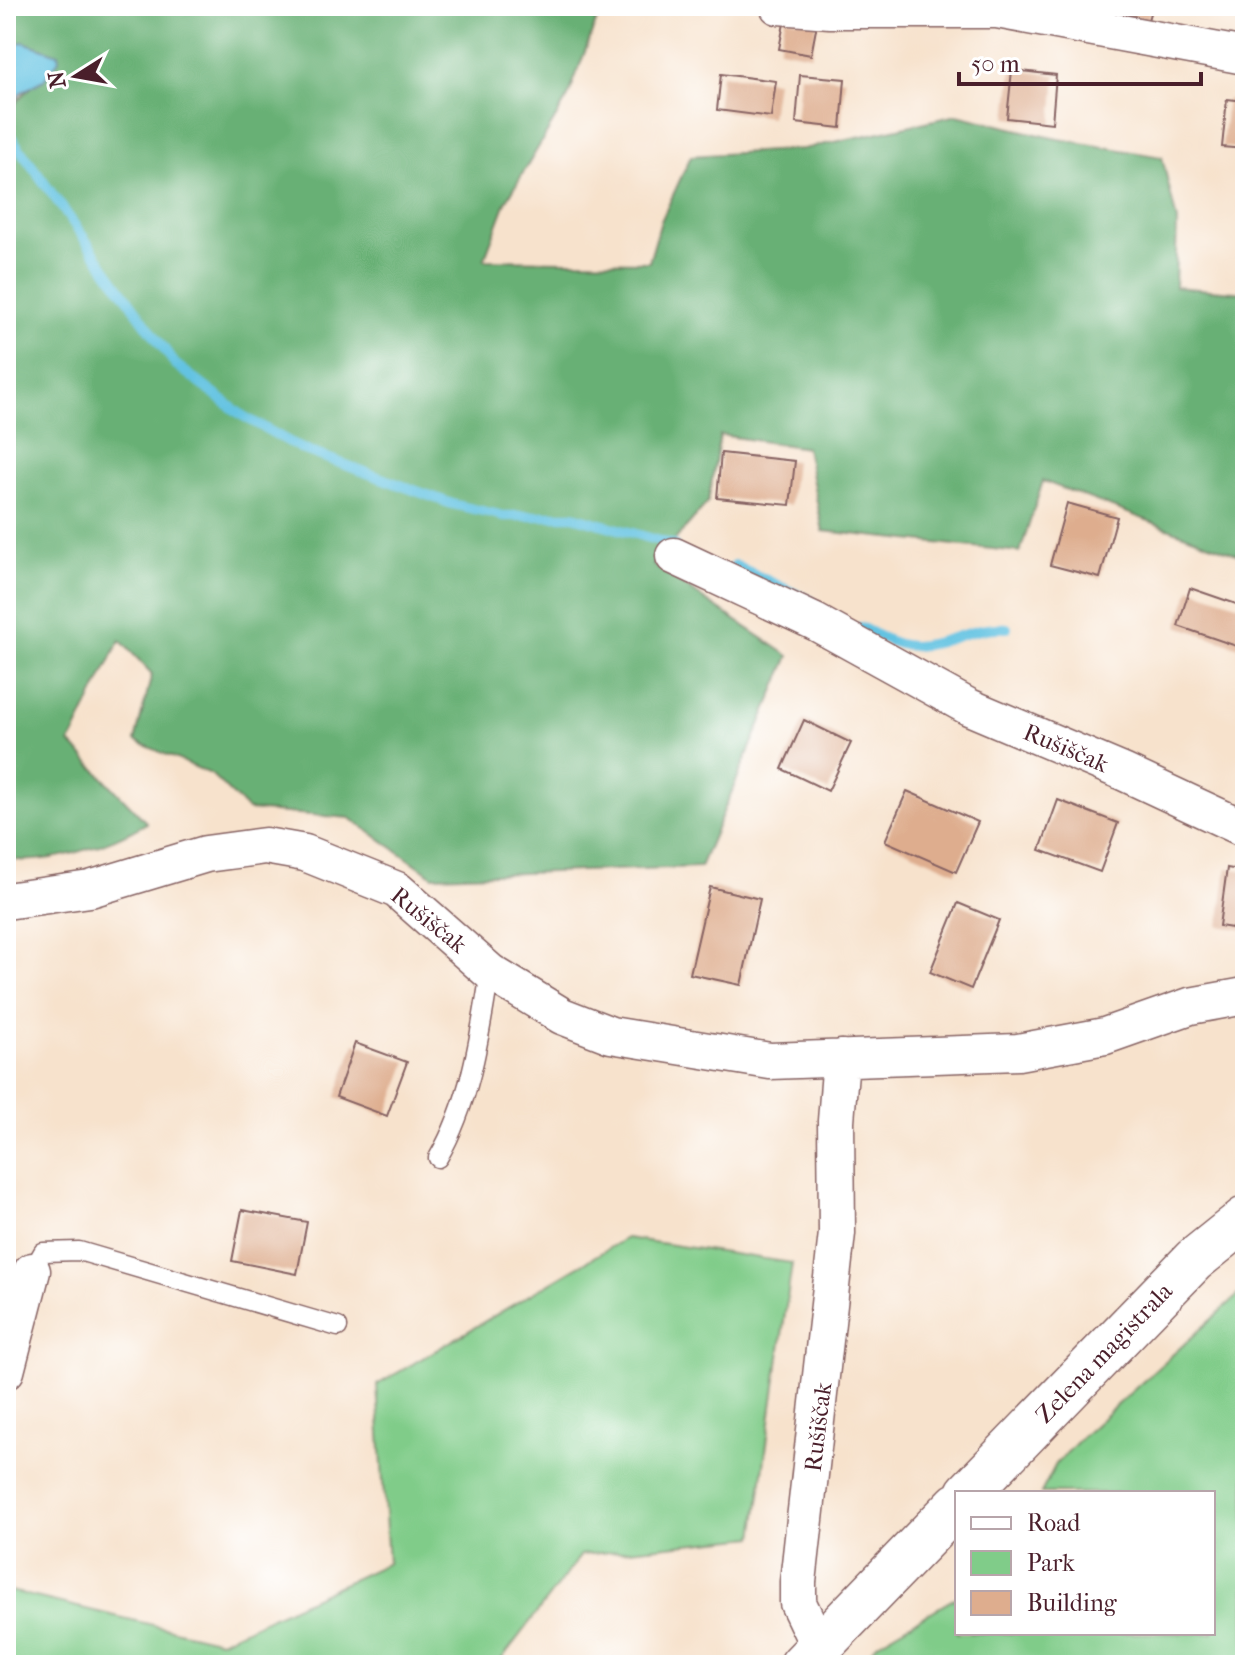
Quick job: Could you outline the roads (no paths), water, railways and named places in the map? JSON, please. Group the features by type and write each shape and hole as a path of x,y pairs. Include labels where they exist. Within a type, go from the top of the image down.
{"street":[{"path":"778,6 830,10 997,10 1245,56"},
{"name":"Rušiščak","path":"674,556 815,622 969,707 1123,772 1245,829"},
{"name":"Rušiščak","path":"6,901 90,889 206,854 265,846 305,853 397,890 490,972 562,1016 611,1035 770,1061 1018,1052 1105,1036 1190,1006 1245,996"},
{"name":"Rušiščak","path":"810,1656 798,1603 798,1582 835,1263 841,1058"},
{"name":"Zelena magistrala","path":"970,1491 1194,1260 1245,1219"},
{"path":"6,1371 32,1271"},
{"path":"810,1656 955,1507"}],"lane":[{"path":"438,1158 452,1134 468,1085 490,972"},
{"path":"32,1271 43,1252 79,1251 338,1327"}],"water":[{"path":"23,42 58,54 59,60 44,80 20,93 11,109 6,130 6,45"}],"waterway":[{"path":"6,130 175,364 243,416 302,449 452,504 504,516 573,516 674,545"},
{"path":"735,565 811,601"},
{"path":"860,627 907,646 926,645 981,630 1007,628"}]}
